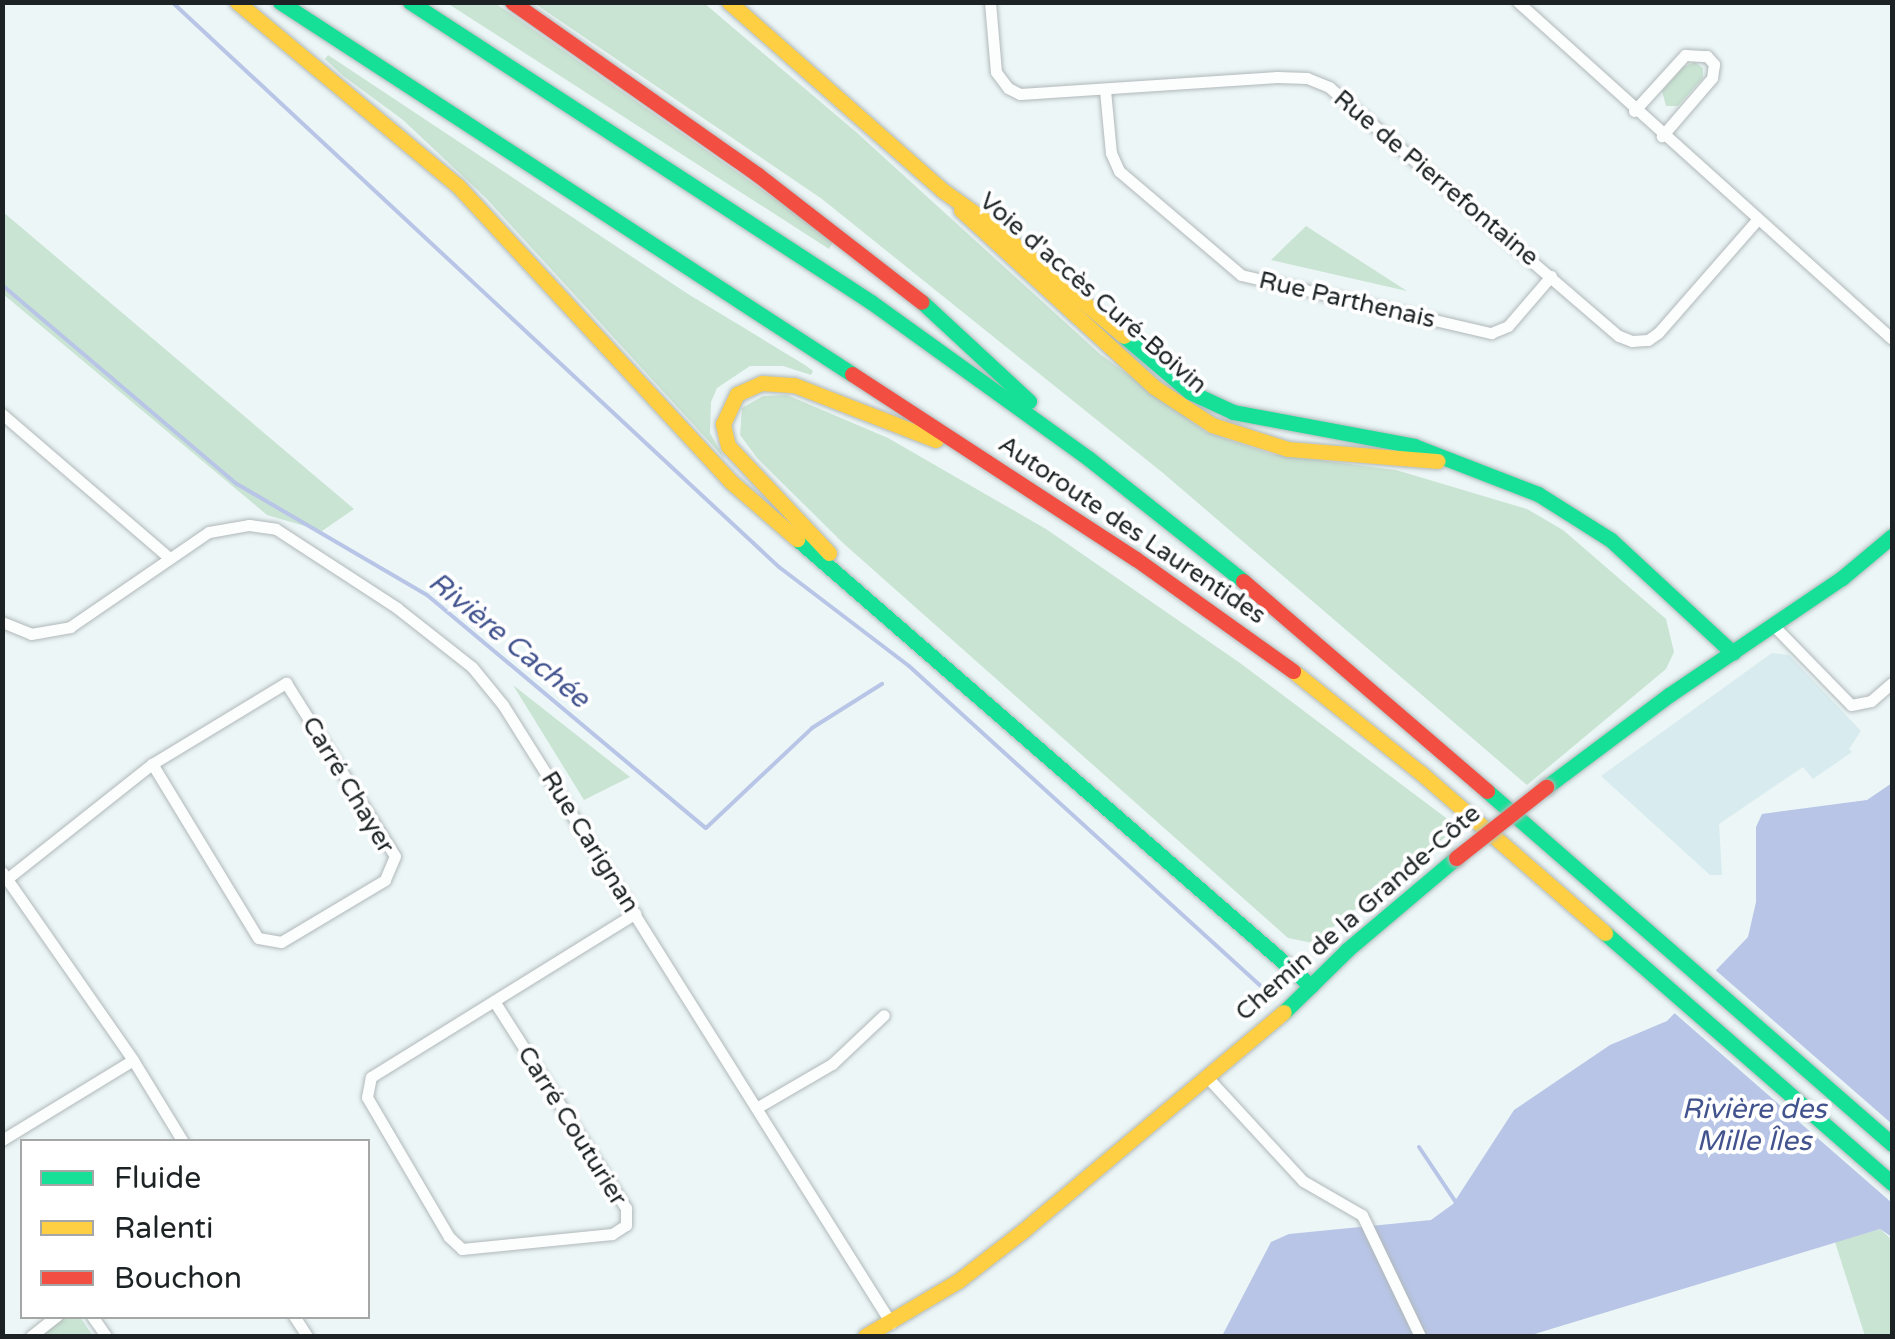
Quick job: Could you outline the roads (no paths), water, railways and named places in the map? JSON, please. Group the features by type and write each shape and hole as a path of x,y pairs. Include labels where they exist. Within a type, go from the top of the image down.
{"main road":[{"path":"237,2 447,176 700,452 1311,986"},
{"name":"Autoroute des Laurentides","path":"280,2 980,457 1275,656 1422,773 1892,1183"},
{"name":"Autoroute des Laurentides","path":"410,2 871,302 1088,458 1269,601 1892,1144"},
{"path":"512,2 758,175 903,284 1088,458"},
{"name":"Voie d'accès Curé-Boivin","path":"729,2 942,190 990,223 1176,382 1213,405 1414,446 1520,486 1580,517 1690,608 1734,652"},
{"name":"Voie d'accès Curé-Boivin","path":"942,190 980,233 1154,387 1212,425 1288,449 1452,462"},
{"path":"944,666 741,465 725,439 725,416 744,389 762,383 794,385 980,457"},
{"name":"Chemin de la Grande-Côte","path":"864,1336 973,1271 1207,1077 1456,858 1546,786 1774,626 1892,536"}],"street":[{"name":"Rue de Pierrefontaine","path":"990,2 996,72 1008,88 1027,95 1288,76 1330,87 1620,336 1648,340 1757,220"},
{"path":"1518,2 1662,136 1892,339"},
{"path":"1634,110 1685,55 1708,56 1714,64 1712,78 1662,136"},
{"name":"Rue Parthenais","path":"1105,90 1111,152 1120,171 1240,275 1491,333 1508,326 1550,276"},
{"path":"2,414 168,557"},
{"name":"Rue Carignan","path":"2,622 32,634 70,626 209,532 249,526 276,529 379,594 472,667 503,705 891,1322"},
{"path":"1774,626 1851,705 1871,701 1892,683"},
{"name":"Carré Chayer","path":"5,875 152,764 286,682 395,856 385,880 281,942 258,938 152,764"},
{"path":"5,875 133,1060 181,1139"},
{"name":"Carré Couturier","path":"494,1001 626,1208 626,1226 612,1234 462,1249 449,1236 367,1097 371,1077 634,912"},
{"path":"758,1107 832,1064 884,1016"},
{"path":"2,1140 133,1060"},
{"path":"1207,1077 1303,1181 1350,1206 1370,1228 1420,1336"},
{"path":"31,1336 53,1319"}],"water":[{"name":"Rivière des Mille Îles","path":"1892,783 1892,1237 1880,1229 1528,1336 1222,1336 1271,1242 1289,1234 1431,1220 1453,1204 1514,1110 1610,1045 1667,1021 1748,937 1756,902 1756,827 1762,814 1867,800"}],"waterway":[{"path":"172,2 779,567 909,666 1262,987"},
{"name":"Rivière Cachée","path":"2,285 237,484 427,595 706,828 812,728 882,684"},
{"name":"Rivière Cachée","path":"1419,1147 1457,1204"}]}
